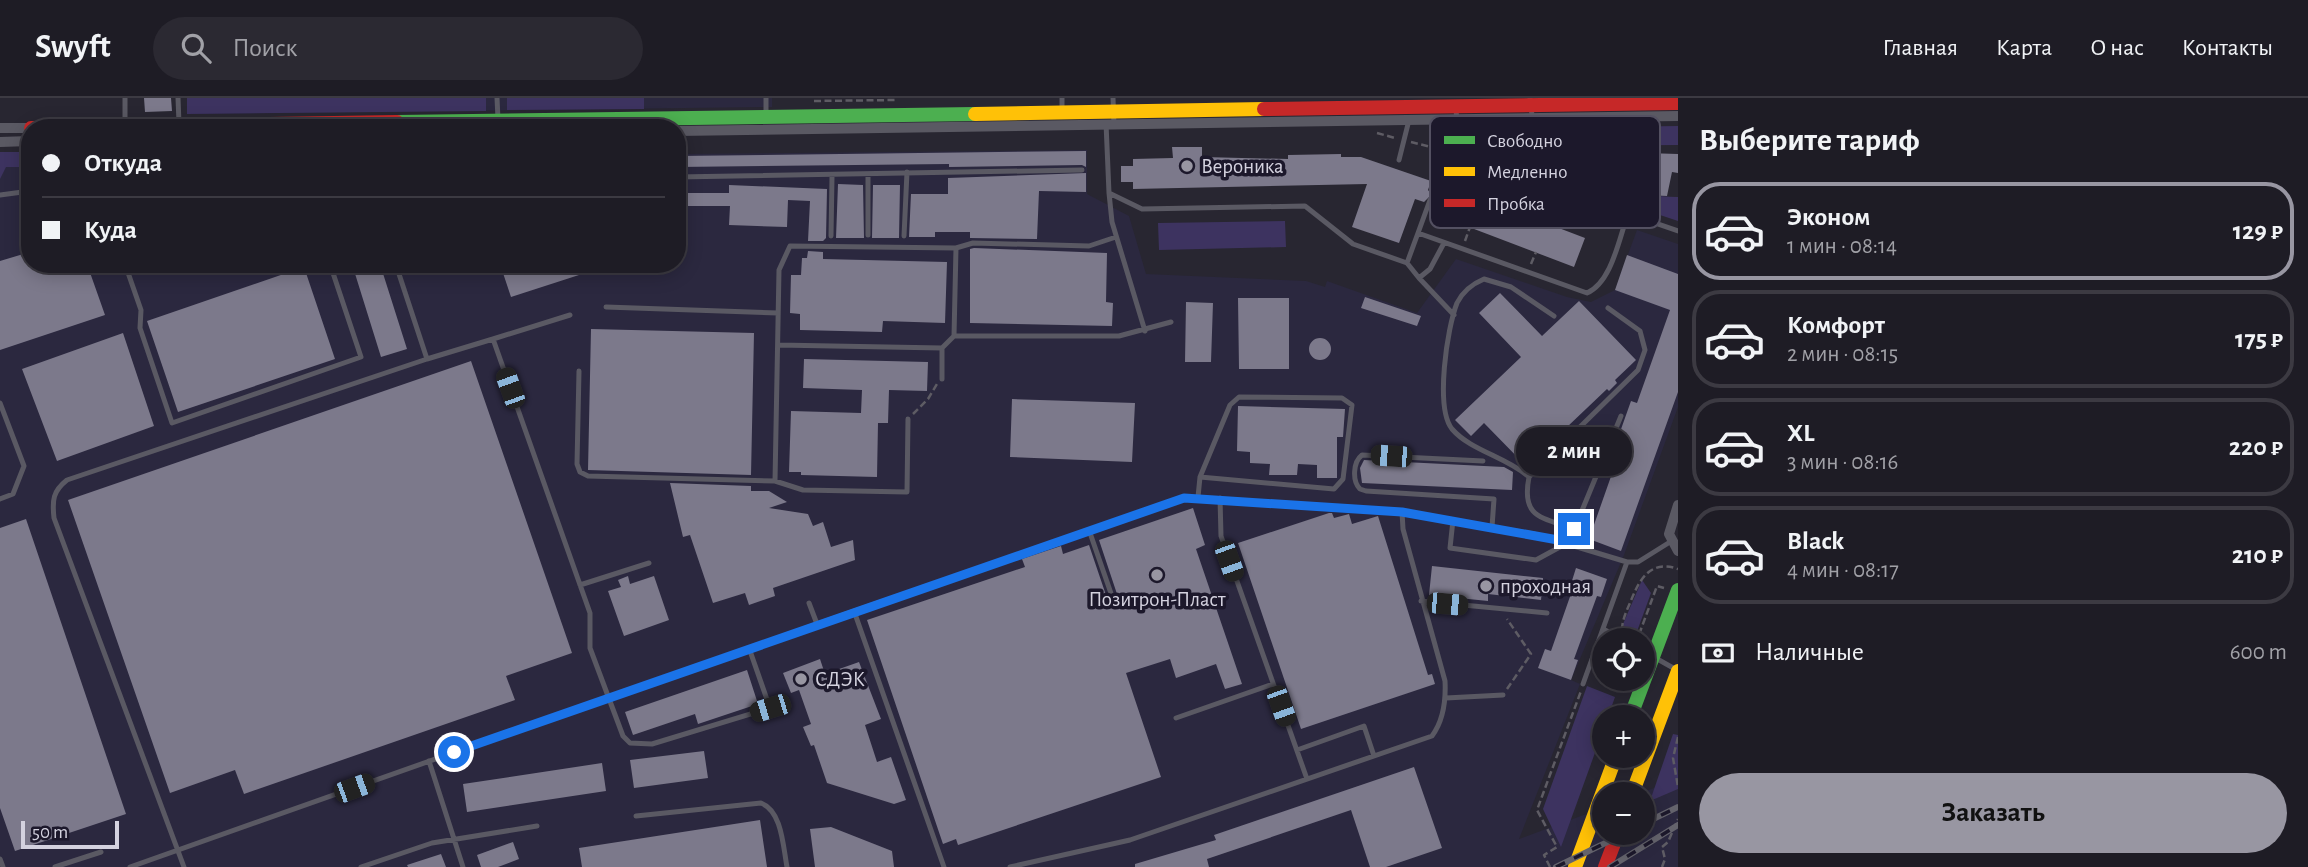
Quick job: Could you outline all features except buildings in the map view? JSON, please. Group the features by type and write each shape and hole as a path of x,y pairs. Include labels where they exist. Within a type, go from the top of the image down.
{"street":[{"path":"686,123 766,123 1062,112 1110,114 1240,110 1448,110 1678,103"},
{"path":"1561,107 1678,116"},
{"path":"1370,109 1409,120 1448,110"},
{"path":"686,130 766,123"},
{"path":"0,128 21,128"},
{"path":"0,142 21,141"},
{"path":"1678,505 1671,524 1670,542 1678,551"},
{"path":"1634,705 1671,589"},
{"path":"1636,782 1678,671"},
{"path":"1575,867 1612,768"},
{"path":"1605,867 1613,845"}],"lane":[{"path":"125,98 125,119"},
{"path":"178,98 179,119"},
{"path":"497,98 498,119"},
{"path":"766,98 766,123"},
{"path":"1110,114 1109,193 1116,237 1144,331"},
{"path":"1399,160 1406,141 1409,120"},
{"path":"686,177 832,177 907,172 1082,170"},
{"path":"904,236 907,172"},
{"path":"868,175 869,235"},
{"path":"831,236 832,177"},
{"path":"0,195 21,192"},
{"path":"1109,193 1142,209 1305,206 1353,244 1407,263 1454,315"},
{"path":"1407,263 1430,200"},
{"path":"1660,226 1678,232"},
{"path":"1418,233 1587,293 1595,290 1605,276 1623,228"},
{"path":"775,481 779,270 790,246 956,248 973,243 1089,246 1116,237"},
{"path":"1419,278 1430,269 1444,243"},
{"path":"942,379 942,348 954,336 956,248"},
{"path":"128,273 141,310 141,328 172,423 361,357 333,273"},
{"path":"399,274 427,359"},
{"path":"1529,477 1503,458 1460,438 1450,426 1444,412 1443,389 1454,315 1464,291 1485,279 1511,287 1554,316"},
{"path":"606,307 778,313"},
{"path":"1574,529 1530,510 1526,495 1529,477 1638,370 1645,350 1640,331 1608,309"},
{"path":"184,867 54,518 52,503 56,489 67,480 427,359 569,316"},
{"path":"954,336 1119,336 1171,322"},
{"path":"493,339 590,612 590,648 622,736 630,743 641,745 770,708 749,648"},
{"path":"778,345 942,348"},
{"path":"579,371 577,464 580,472 588,476 775,481 803,490 906,492 908,419"},
{"path":"1198,497 1200,477 1230,405 1239,397 1342,398 1352,405 1343,479 1334,489 1200,477"},
{"path":"0,403 24,466 13,494 0,499"},
{"path":"1453,520 1450,548 1536,560 1569,542 1621,416"},
{"path":"1483,461 1362,454 1356,462 1355,481 1360,489 1366,491 1494,499 1492,527"},
{"path":"130,867 1171,501 1198,497 1220,498 1402,512 1569,542 1626,562 1638,562 1670,542"},
{"path":"1220,498 1220,536 1307,779"},
{"path":"1010,867 1130,840 1432,736 1439,726 1446,698 1446,681 1421,601 1403,529 1402,512"},
{"path":"1089,530 1114,602"},
{"path":"1602,628 1626,562"},
{"path":"580,585 649,563"},
{"path":"1421,601 1548,613"},
{"path":"809,603 817,624"},
{"path":"854,611 944,867"},
{"path":"1583,684 1592,658"},
{"path":"1655,658 1678,671"},
{"path":"1176,718 1273,684"},
{"path":"1446,698 1503,695"},
{"path":"1297,750 1364,726 1374,756"},
{"path":"429,761 463,867"},
{"path":"636,816 761,803 771,807 776,815 788,867"},
{"path":"361,867 432,843 537,826"},
{"path":"55,867 101,852"},
{"path":"0,859 3,867"}],"path":[{"path":"1376,133 1430,147"},
{"path":"908,419 928,399 942,379"},
{"path":"1622,628 1641,579 1647,571 1661,565 1678,569"},
{"path":"1641,628 1657,586 1671,589"},
{"path":"1500,608 1531,654 1503,695"},
{"path":"1550,867 1544,855 1557,847 1538,810 1583,684"},
{"path":"1678,737 1673,758 1678,787"},
{"path":"1662,867 1665,859 1661,847 1668,842 1678,818"}],"shaded area":[{"path":"187,98 772,98 772,107 187,114"},
{"path":"187,98 486,98 486,111 187,114"},
{"path":"507,98 644,98 644,109 507,110"},
{"path":"1660,126 1678,126 1678,145 1660,145"},
{"path":"1087,150 1087,194 1129,216 1146,274 1306,281 1325,287 1327,281 1417,313 1456,259 1567,297 1591,302 1615,290 1637,230 1678,244 1678,407 1624,555 1571,680 1580,684 1519,839 1592,812 1592,845 1655,845 1655,788 1678,779 1678,867 0,867 0,160 21,159 21,273 686,273 686,154"},
{"path":"0,152 21,152 21,167 6,167 0,179"},
{"path":"1660,196 1678,197 1678,221 1660,215"},
{"path":"1285,221 1286,247 1159,250 1158,223"},
{"path":"1642,580 1651,593 1638,628 1624,628 1623,624"},
{"path":"1587,686 1592,688 1592,691 1615,697 1612,705 1592,705 1592,761 1561,847 1543,809"},
{"path":"1673,734 1678,735 1678,789 1655,799 1655,786"}],"railway":[{"path":"1655,818 1678,807"},
{"path":"1610,867 1678,825"},
{"path":"1556,867 1601,845"}],"traffic: fast":[{"path":"614,119 975,114"},
{"path":"1635,705 1678,590"}],"traffic: slow":[{"path":"975,114 1264,109"},
{"path":"1636,782 1678,671"},
{"path":"1575,867 1612,768"}],"traffic: jam":[{"path":"1264,109 1678,103"},
{"path":"1605,867 1613,845"}],"place":[{"name":"Вероника","path":"1187,166"},
{"name":"Позитрон-Пласт","path":"1157,575"},
{"name":"проходная","path":"1486,586"},
{"name":"СДЭК","path":"801,679"}],"route":[{"path":"454,752 1184,498 1220,498 1402,512 1569,542 1574,529"}]}
